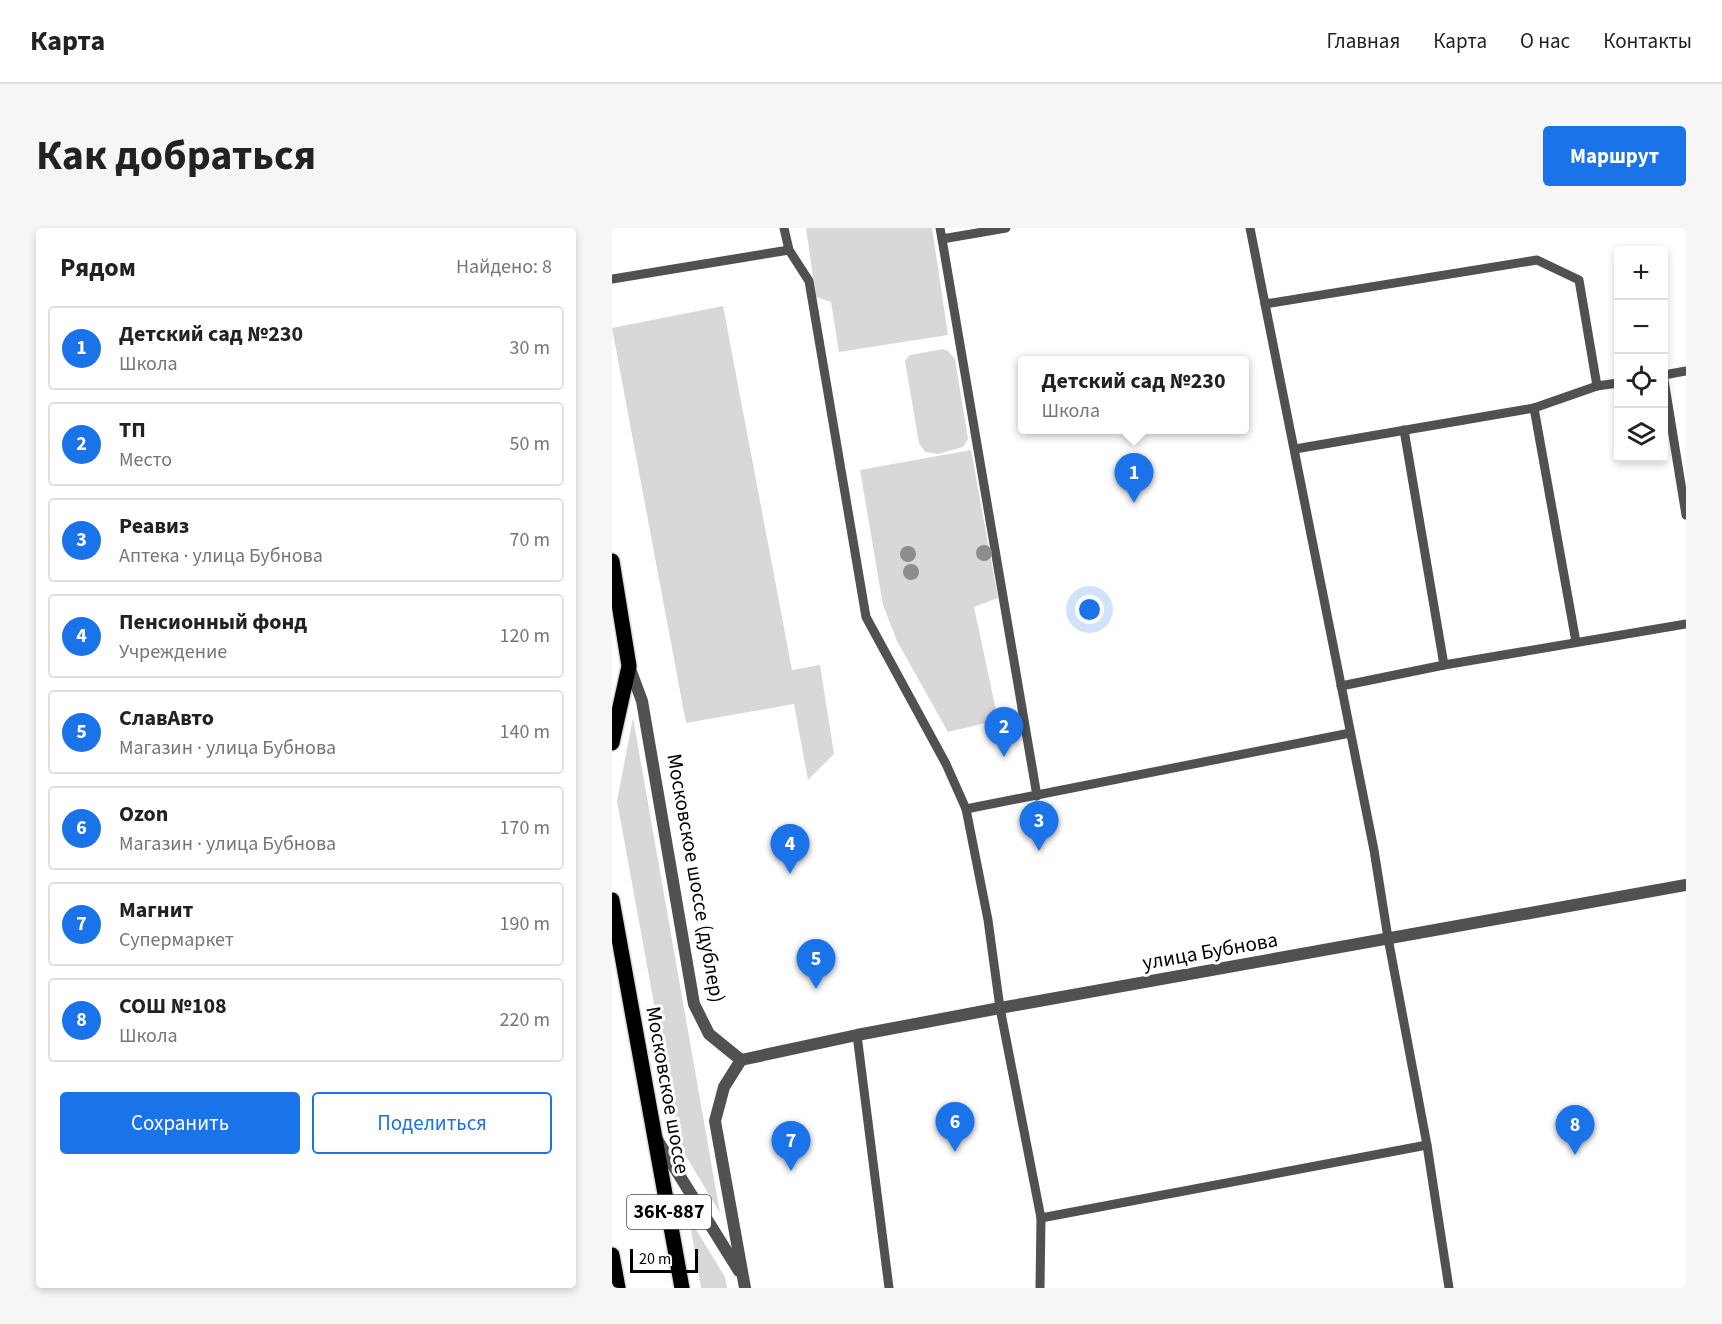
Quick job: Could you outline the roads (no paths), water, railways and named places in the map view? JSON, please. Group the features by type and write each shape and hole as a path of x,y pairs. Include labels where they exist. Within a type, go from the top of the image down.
{"main road":[{"name":"Московское шоссе (дублер)","path":"612,561 629,666"},
{"path":"612,742 629,666"},
{"name":"Московское шоссе","path":"612,900 682,1288"},
{"name":"36К-887","path":"612,1255 618,1288"}],"street":[{"name":"Московское шоссе (дублер)","path":"629,666 642,701 694,1004 709,1034 741,1060"},
{"name":"улица Бубнова","path":"741,1060 1000,1008 1686,885"},
{"path":"741,1060 724,1087 715,1121 744,1283"},
{"path":"655,1136 744,1283"}],"lane":[{"path":"784,228 789,250 809,281 866,617 946,764 966,809 988,920 1000,1008 1041,1218 1040,1288"},
{"path":"940,228 1037,796"},
{"path":"942,239 1006,228"},
{"path":"1250,228 1374,850 1449,1288"},
{"path":"612,279 789,250"},
{"path":"1265,304 1536,260 1579,279 1597,386"},
{"path":"1668,374 1686,370"},
{"path":"1295,448 1534,408 1597,386 1614,384"},
{"path":"1668,405 1686,516"},
{"path":"1534,408 1576,642"},
{"path":"1404,430 1444,665"},
{"path":"1341,686 1444,665 1686,624"},
{"path":"966,809 1350,733"},
{"path":"857,1035 889,1288"},
{"path":"1041,1218 1426,1145"}],"place":[{"name":"Детский сад №230","path":"1134,503"},
{"name":"ТП","path":"1004,757"},
{"name":"Реавиз","path":"1039,851"},
{"name":"Пенсионный фонд","path":"790,874"},
{"name":"СлавАвто","path":"816,989"},
{"name":"Ozon","path":"955,1152"},
{"name":"СОШ №108","path":"1575,1155"},
{"name":"Магнит","path":"791,1171"}]}
